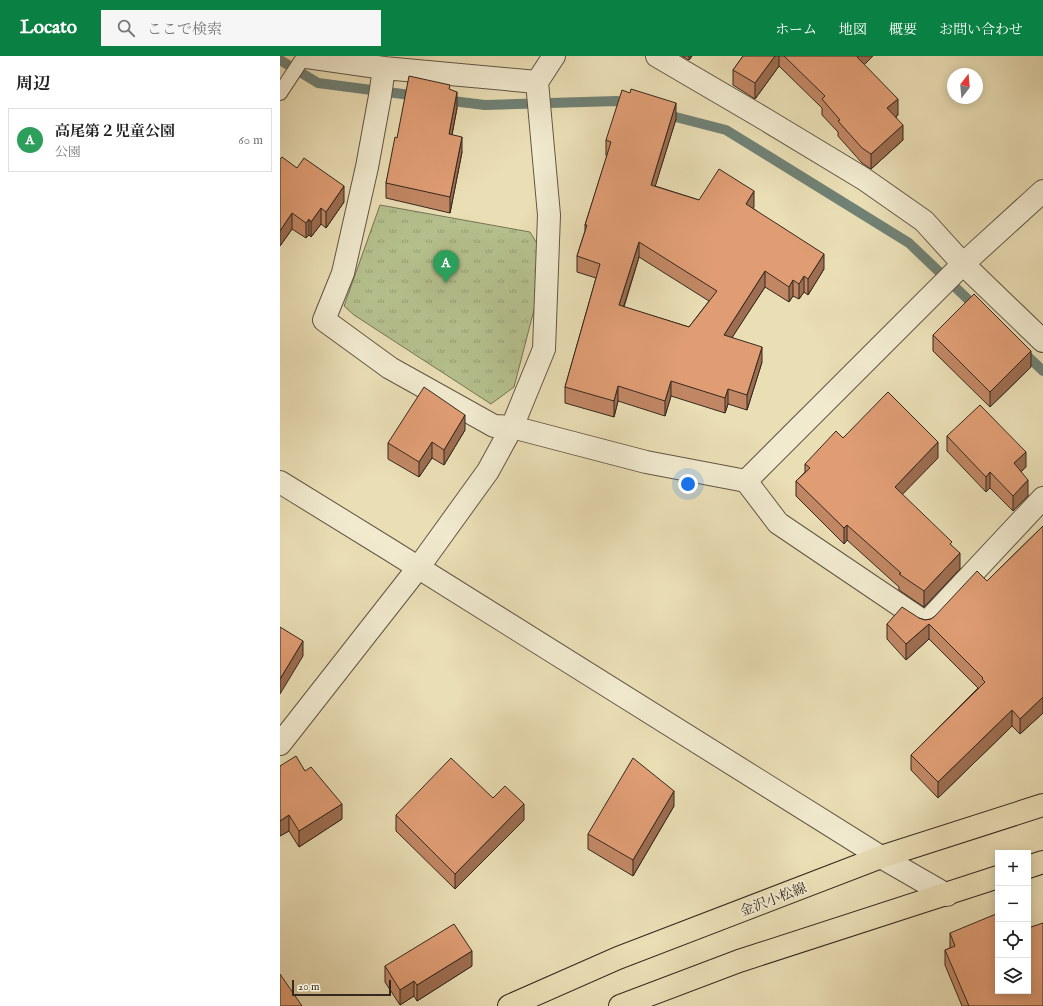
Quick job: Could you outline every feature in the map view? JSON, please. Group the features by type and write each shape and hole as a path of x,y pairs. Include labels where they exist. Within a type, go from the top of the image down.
{"main road":[{"name":"金沢小松線","path":"509,1006 618,958 881,857 1043,805"},
{"path":"1031,866 1043,862"},
{"path":"620,1006 739,961 995,879"}],"street":[{"path":"307,56 384,68 537,82"},
{"path":"280,744 418,568 488,471 512,427 544,348 549,215 537,82 554,56"},
{"path":"657,56 864,179 924,221 963,264 1043,341"},
{"path":"384,68 367,167 343,272 324,320 390,368 494,426 512,427 646,462 746,481 778,522 926,623 1043,498"},
{"path":"746,481 963,264 1043,191"},
{"path":"280,482 881,857 947,895"}],"lane":[{"path":"280,93 303,58 307,56"}],"green space":[{"path":"380,205 530,232 547,260 514,387 491,404 354,315 344,306"}],"building":[{"path":"743,56 775,56 755,83 733,70"},
{"path":"784,56 858,56 857,57 898,99 887,108 903,125 871,154 862,148 838,121 840,120 822,99 825,96"},
{"path":"409,76 450,85 449,89 457,92 449,134 462,137 450,197 386,183 395,137 397,138"},
{"path":"631,89 676,103 651,185 699,200 719,169 754,191 746,204 824,254 808,279 804,276 799,284 793,280 789,287 765,271 724,335 762,347 747,395 728,389 725,398 671,381 665,401 618,386 614,401 565,387 600,264 577,256 611,142 606,140 622,90 630,93","holes":["639,242 717,291 689,327 619,305"]},
{"path":"282,157 297,168 304,158 344,186 326,212 321,208 311,222 309,219 306,223 292,213 280,231 280,159"},
{"path":"974,294 1031,351 990,392 933,335"},
{"path":"424,387 465,415 444,450 432,442 419,462 388,443"},
{"path":"888,392 938,442 895,487 952,542 950,544 960,553 924,591 899,574 901,573 847,525 844,528 796,481 810,468 805,464 836,431 843,438"},
{"path":"980,405 1026,452 1014,463 1028,480 1013,496 990,472 986,477 947,436"},
{"path":"1043,526 1043,697 1020,719 1012,710 938,782 911,755 985,682 982,679 983,678 929,624 906,644 887,624 902,607 919,618 925,620 931,619 977,571 987,581"},
{"path":"280,627 303,641 280,679"},
{"path":"296,756 305,771 311,767 342,804 299,831 289,815 280,821 280,766"},
{"path":"451,758 493,798 505,786 524,804 455,874 396,815"},
{"path":"633,758 674,791 633,860 588,834"},
{"path":"995,914 995,994 1031,994 1031,927 1043,923 1043,1006 969,1006 945,950 955,946 950,933"},
{"path":"454,924 472,951 417,985 414,981 400,990 385,966"},
{"path":"280,974 302,1006 280,1006"}],"waterway":[{"path":"280,60 318,83 418,96"},
{"path":"444,100 485,105 617,101 631,105"},
{"path":"664,114 726,130 909,243 978,309"},
{"path":"1021,350 1043,371"}],"place":[{"name":"高尾第２児童公園","path":"446,283"}]}
